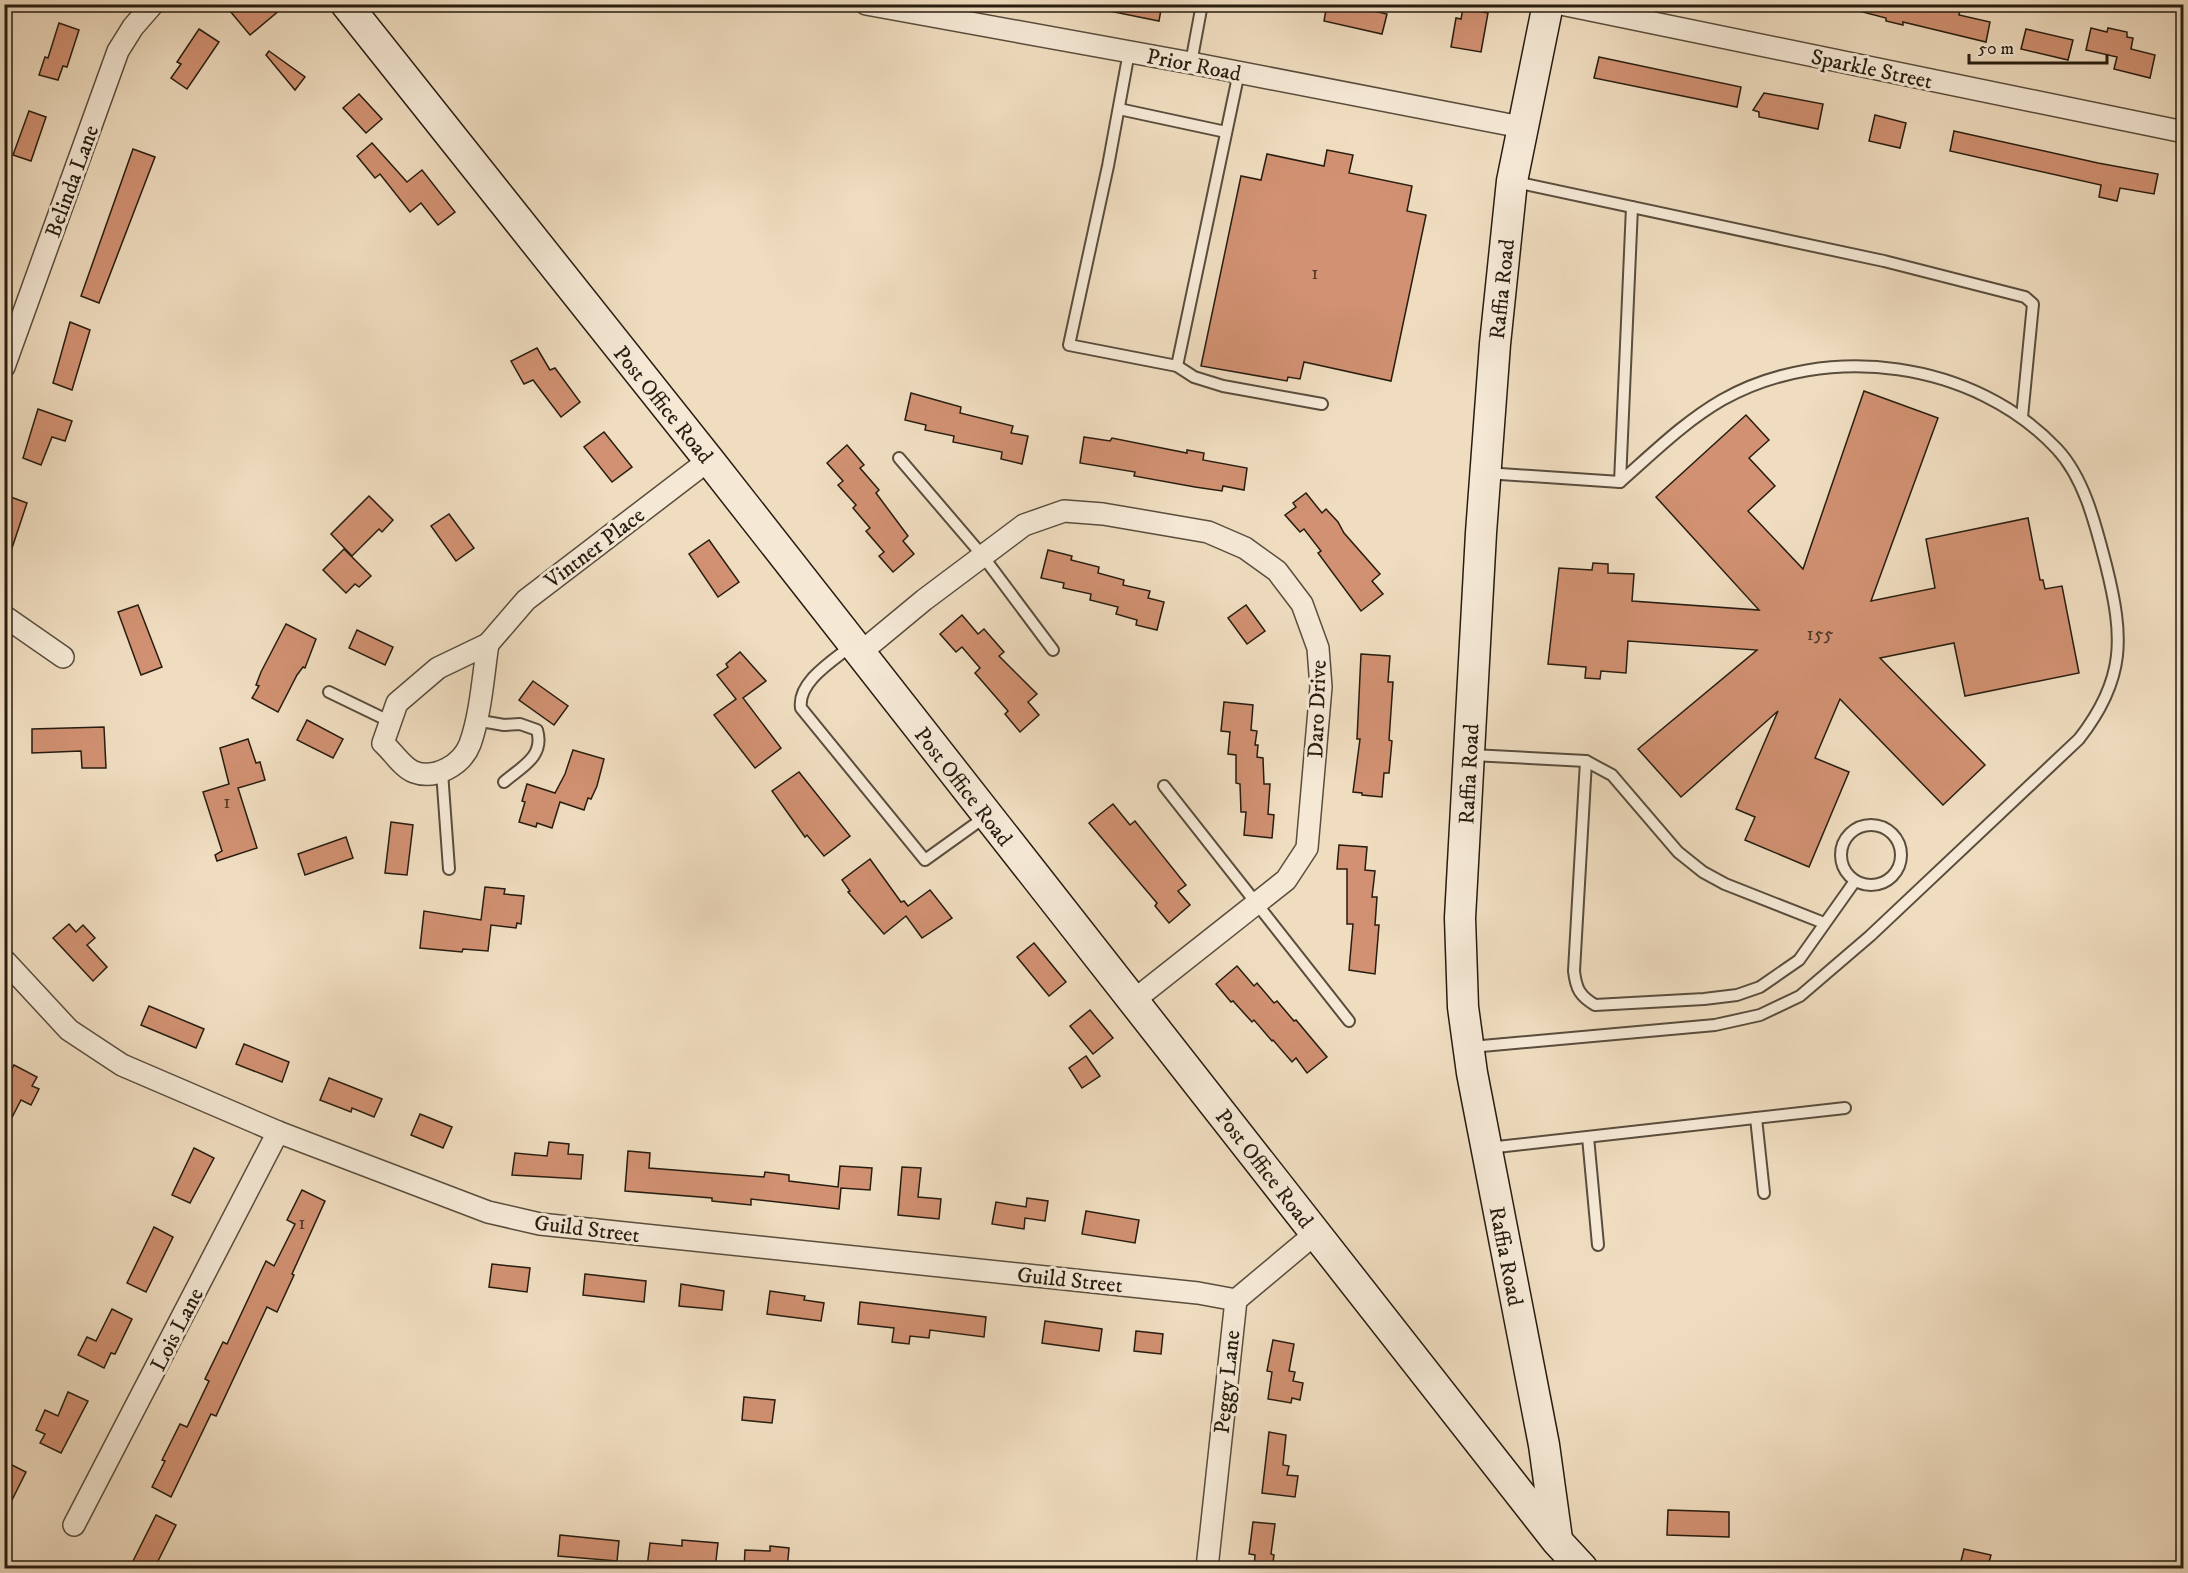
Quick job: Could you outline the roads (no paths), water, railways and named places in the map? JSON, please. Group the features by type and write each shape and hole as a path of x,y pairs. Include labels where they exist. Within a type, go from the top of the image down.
{"street":[{"name":"Belinda Lane","path":"4,367 118,51 133,27 153,4"},
{"name":"Post Office Road","path":"346,4 709,460 1316,1233 1558,1555 1582,1569"},
{"name":"Prior Road","path":"866,4 1239,72 1521,128"},
{"name":"Raffia Road","path":"1548,4 1512,181 1495,344 1485,473 1460,918 1463,1007 1468,1047 1485,1149 1544,1445 1558,1555"},
{"name":"Sparkle Street","path":"1561,4 2184,132"},
{"name":"Vintner Place","path":"388,721 397,703 438,668 488,644 526,600 709,460"},
{"name":"Daro Drive","path":"857,648 1023,525 1064,511 1103,514 1208,532 1245,548 1277,571 1302,604 1318,648 1321,687 1307,848 1286,880 1133,1001"},
{"path":"4,616 63,657"},
{"path":"388,721 383,743 412,771 428,774 442,772 453,765 470,746 488,644"},
{"name":"Guild Street","path":"7,969 69,1030 122,1065 278,1132 488,1212 540,1224 1198,1293 1236,1299"},
{"name":"Lois Lane","path":"74,1525 278,1132"},
{"name":"Peggy Lane","path":"1207,1569 1236,1299 1316,1233"}],"lane":[{"path":"1191,63 1202,4"},
{"path":"1129,52 1069,345 1177,366 1194,377 1216,384 1322,404"},
{"path":"1177,366 1239,72"},
{"path":"1119,109 1226,132"},
{"path":"1512,181 1884,261 2025,297 2033,304 2022,417"},
{"path":"1620,482 1632,207"},
{"path":"1468,1047 1715,1025 1760,1015 1800,996 1870,936 2079,739 2100,712 2118,661 2119,634 2109,578 2093,518 2074,477 2058,451 2022,417 1975,391 1925,374 1876,367 1835,367 1773,379 1723,400 1671,435 1620,482 1485,473"},
{"path":"899,458 982,555 1053,650"},
{"path":"857,648 805,688 800,700 801,708 925,860 987,816"},
{"path":"329,692 388,721"},
{"path":"475,720 504,725 520,724 537,730 539,739 536,754 504,782"},
{"path":"1469,755 1586,761 1612,775 1678,852 1703,872 1725,884 1824,923"},
{"path":"1586,761 1574,971 1576,987 1582,998 1595,1005 1613,1006 1737,995 1760,987 1799,960 1855,881"},
{"path":"442,772 449,869"},
{"path":"1164,786 1349,1021"},
{"path":"1871,825 1889,831 1900,849 1898,869 1884,883 1874,885 1855,881 1843,866 1841,857 1846,838 1862,827 1871,825"},
{"path":"1485,1149 1845,1108"},
{"path":"1756,1118 1764,1193"},
{"path":"1588,1137 1598,1245"}]}
